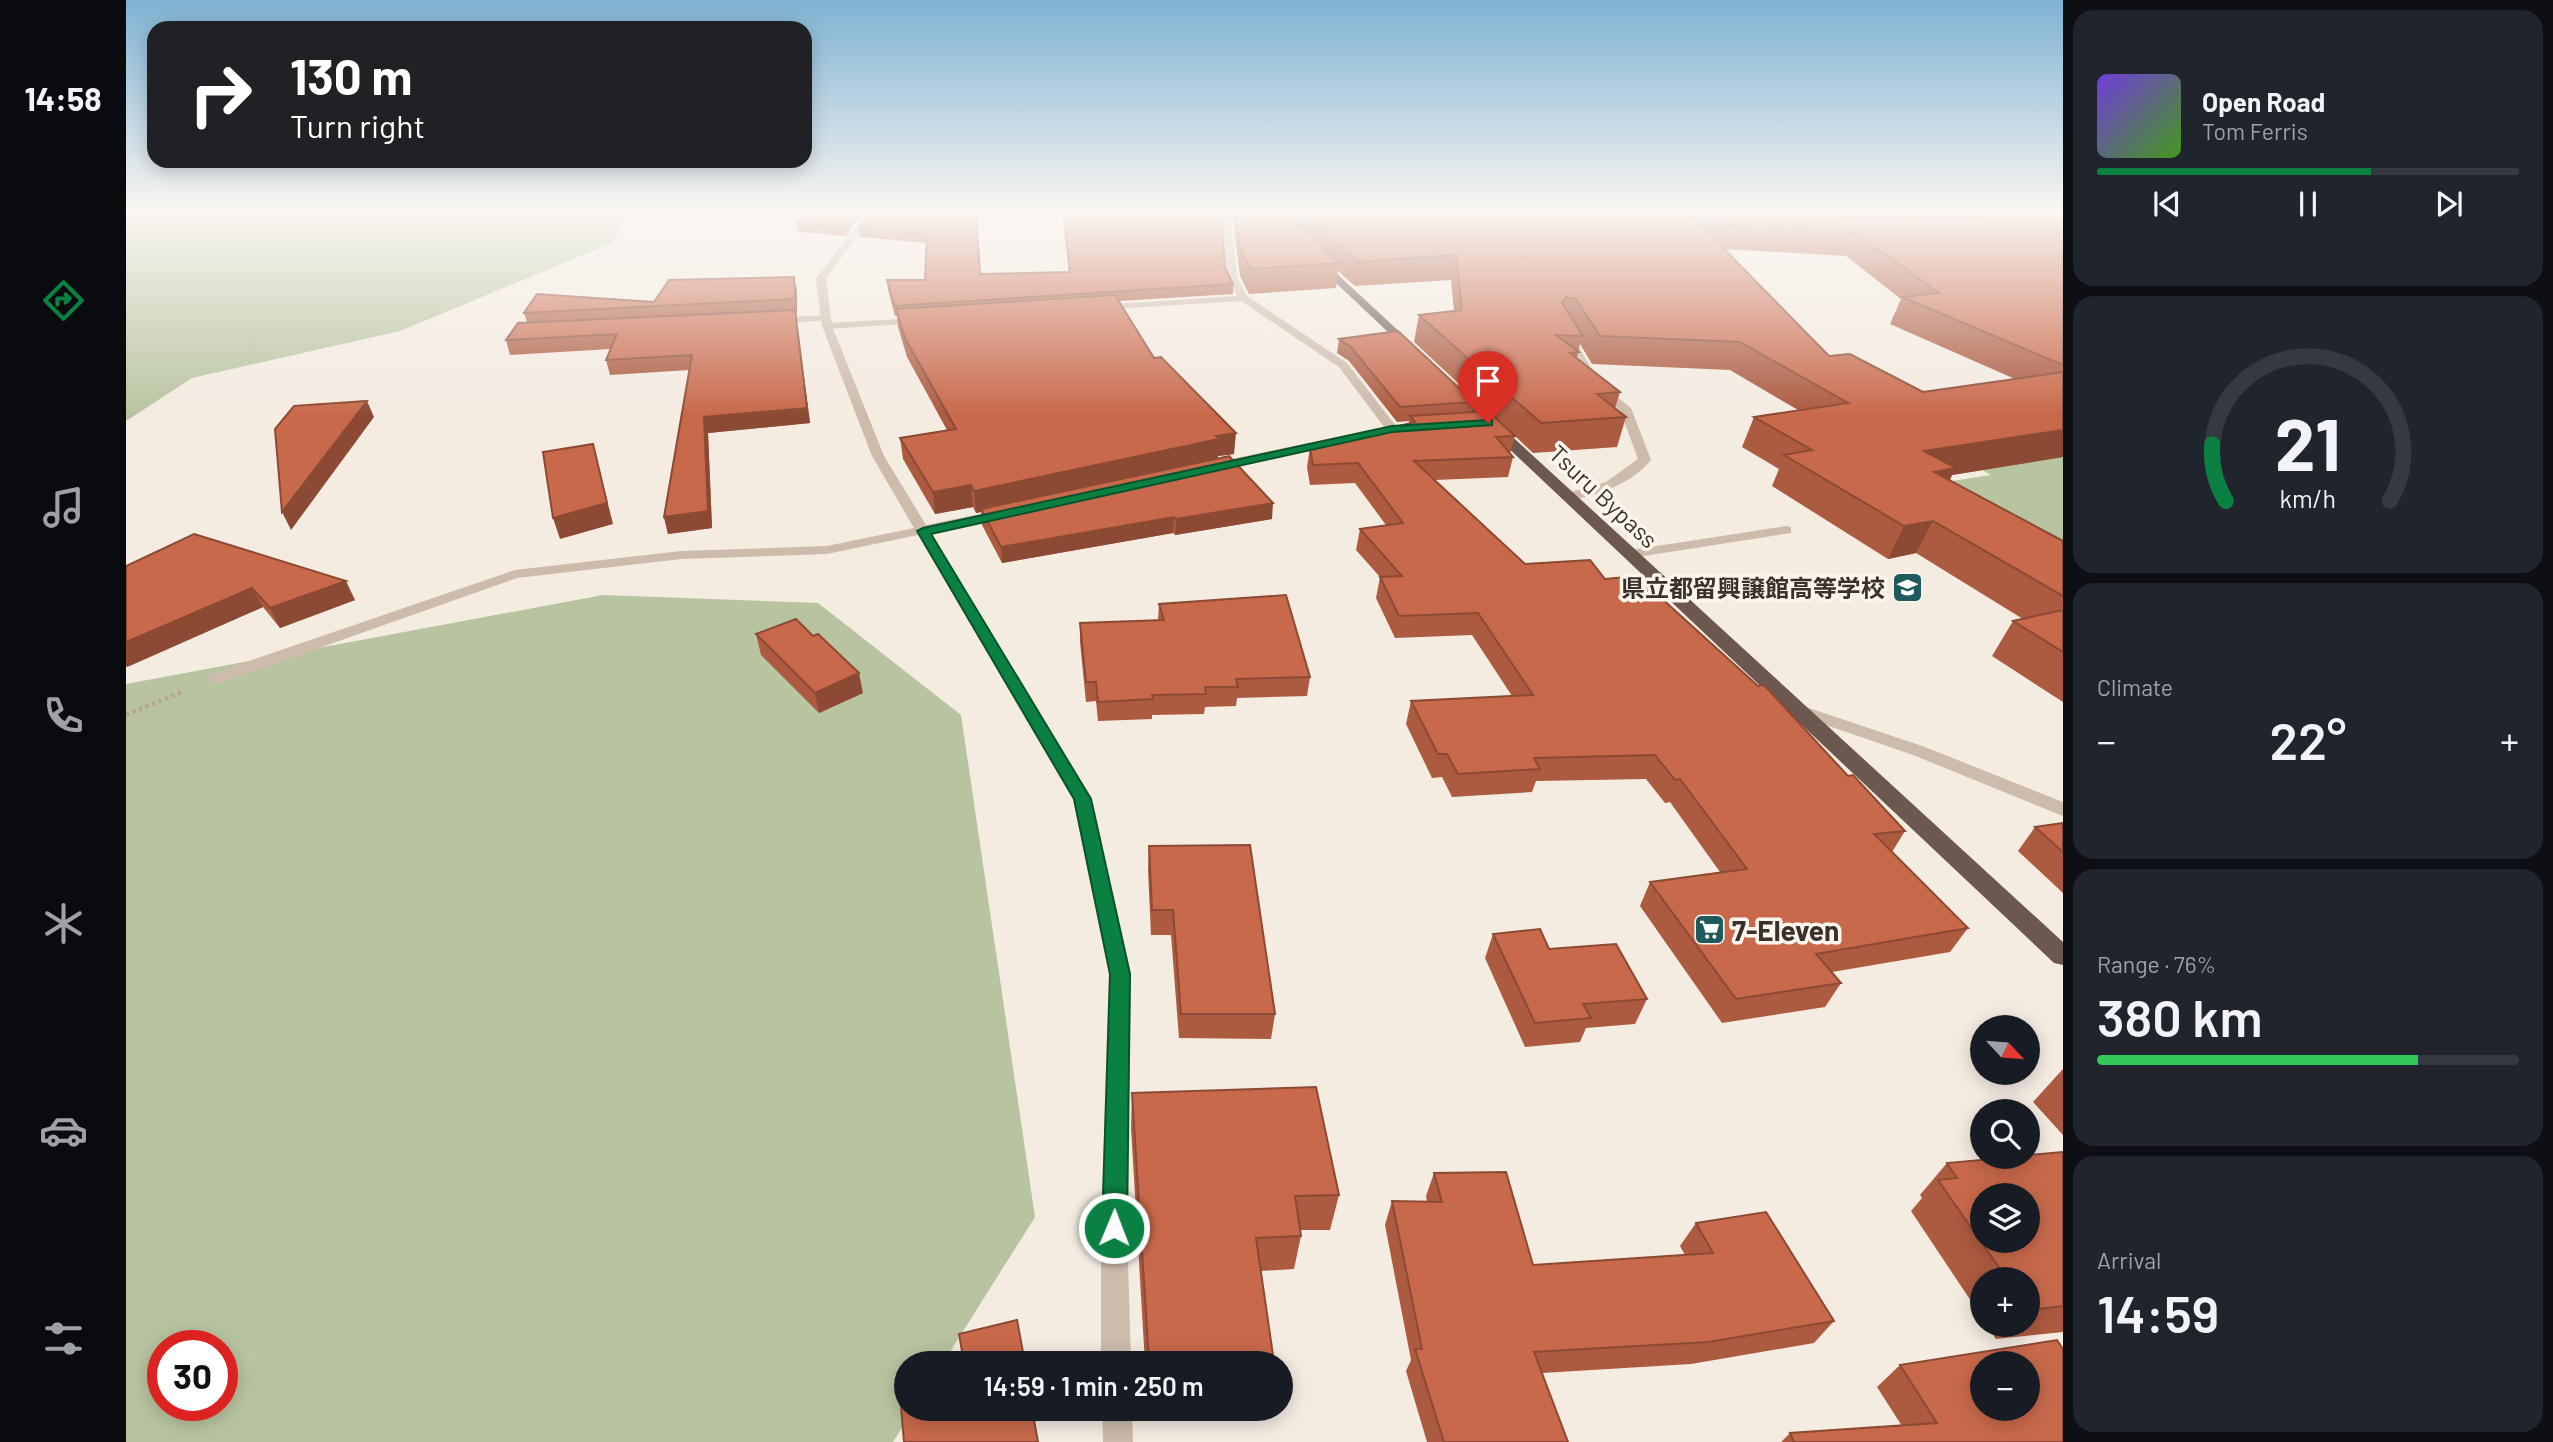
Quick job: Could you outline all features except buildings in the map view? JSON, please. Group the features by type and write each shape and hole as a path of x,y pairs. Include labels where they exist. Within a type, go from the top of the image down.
{"highway":[{"path":"1338,280 1421,358"},
{"name":"Tsuru Bypass","path":"1440,377 1481,423 1569,497 2063,956"}],"street":[{"path":"821,280 826,322 878,456 1082,799 1120,974 1114,1228 1116,1351"},
{"path":"1204,469 1399,429 1343,365 1243,298 1234,280"},
{"path":"1093,308 1243,298"},
{"path":"757,322 928,320"},
{"path":"1563,328 1596,385 1625,408 1646,460 1624,479 1604,490 1569,497"},
{"path":"215,679 515,574 681,555 827,550 1013,511"},
{"path":"1631,554 1786,530"},
{"path":"1800,710 1919,751 2063,809"},
{"path":"1117,1421 1118,1442"}],"path":[{"path":"126,715 215,679"}],"green space":[{"path":"126,280 522,280 400,331 192,378 126,421"},
{"path":"2063,449 2063,567 1920,486 1991,475 1970,463"},
{"path":"603,595 818,603 961,715 1035,1217 951,1351 894,1351 894,1421 906,1421 893,1442 126,1442 126,684"}],"place":[{"name":"県立都留興譲館高等学校","path":"1908,587"},
{"name":"7-Eleven","path":"1709,930"}],"route":[{"path":"1114,1228 1120,974 1082,799 972,609 923,531 1392,429 1488,423"}]}
